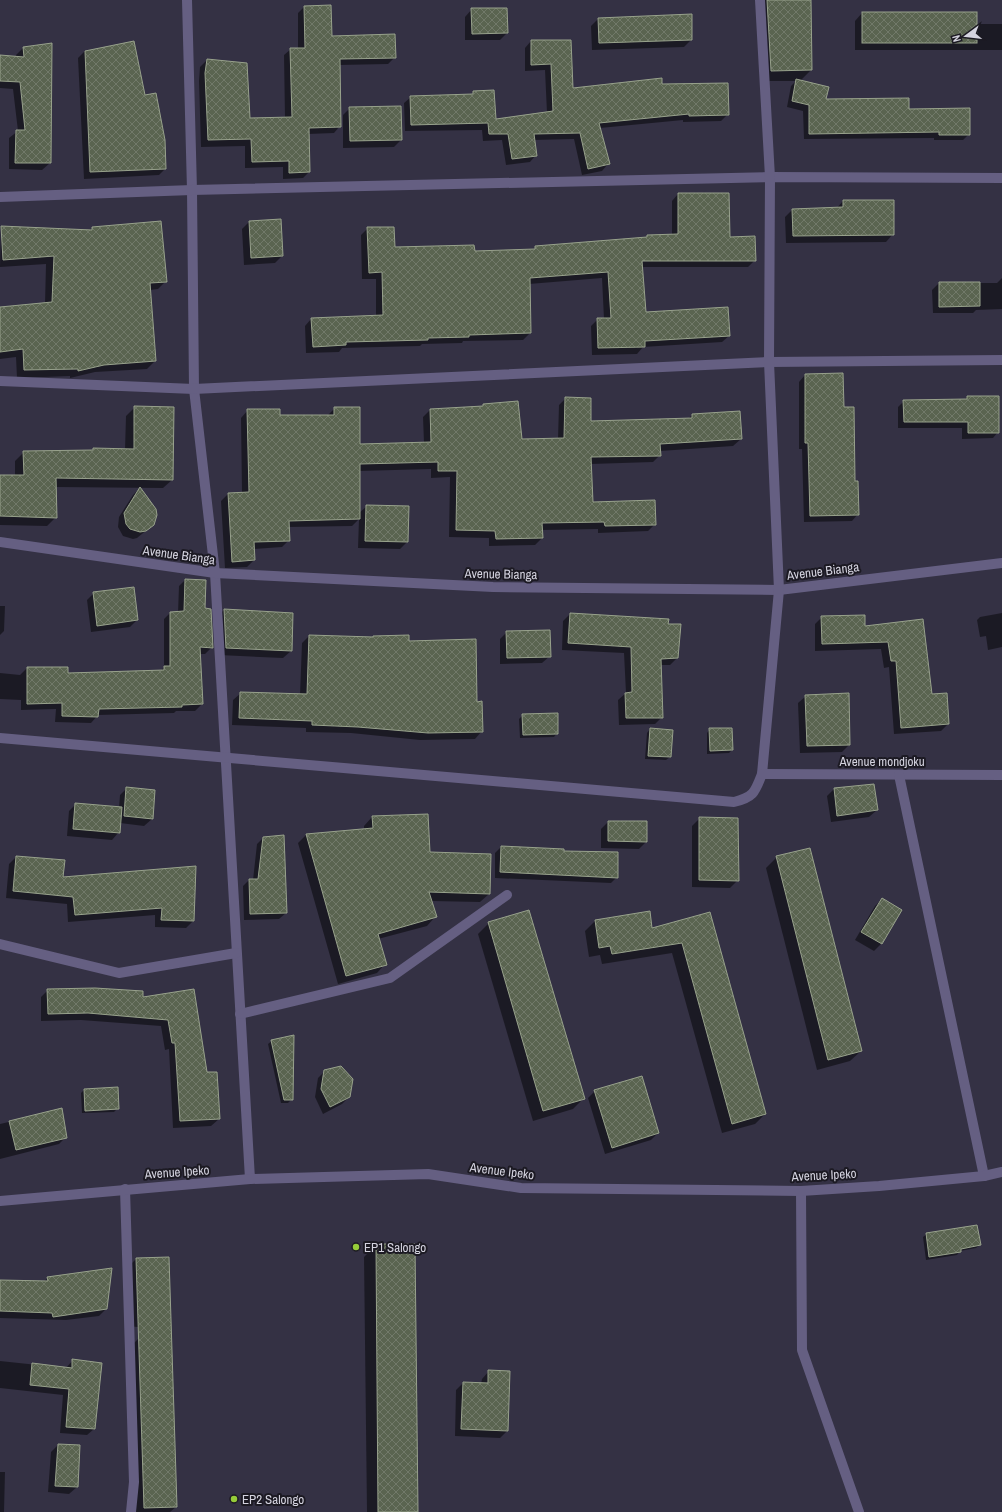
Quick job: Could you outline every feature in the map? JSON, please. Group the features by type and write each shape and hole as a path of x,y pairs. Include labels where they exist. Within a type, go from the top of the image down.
{"street":[{"path":"187,0 192,190 194,389 215,573 224,757 250,1180"},
{"path":"0,738 734,802 748,799 756,788 762,774 779,590 769,362 770,177 760,0"},
{"path":"0,197 192,190 770,177 1002,178"},
{"path":"0,381 194,389 769,362 1002,360"},
{"name":"Avenue Bianga","path":"0,542 215,573 493,587 779,590 1002,563"},
{"name":"Avenue mondjoku","path":"762,774 1002,775"},
{"path":"899,775 984,1176"},
{"path":"240,1014 390,978 507,895"},
{"path":"0,944 119,973 236,953"},
{"name":"Avenue Ipeko","path":"0,1201 125,1189 250,1180 428,1174 521,1188 801,1190 984,1176 1002,1172"},
{"path":"125,1189 134,1482 131,1512"},
{"path":"801,1190 802,1350 859,1512"}],"building":[{"path":"767,0 811,0 812,70 771,71"},
{"path":"331,5 332,36 395,34 396,58 340,59 341,127 309,128 310,172 289,173 289,161 252,162 251,139 208,140 205,73 207,59 247,63 250,118 292,117 290,48 305,48 304,6"},
{"path":"471,8 507,8 508,33 472,34"},
{"path":"862,12 977,12 977,43 862,43"},
{"path":"692,14 692,40 599,43 598,18"},
{"path":"531,40 571,40 573,88 662,78 662,84 728,83 729,115 689,116 689,114 599,123 610,164 588,169 580,133 534,134 537,156 512,159 508,134 489,134 488,123 411,125 410,96 473,94 473,91 494,90 496,119 553,111 551,64 531,65"},
{"path":"134,41 145,95 156,93 165,140 166,169 90,172 85,51"},
{"path":"52,43 51,163 15,163 16,130 25,130 20,82 0,81 0,55 24,57 23,47"},
{"path":"796,79 829,87 826,99 909,98 909,109 970,108 970,135 939,135 939,132 809,134 809,105 792,101"},
{"path":"401,106 402,140 350,141 349,107"},
{"path":"678,193 729,193 730,237 755,236 756,261 642,261 646,312 728,307 730,336 645,341 645,347 598,348 597,318 611,318 608,272 530,278 531,333 469,335 469,337 428,338 428,340 346,342 346,345 313,347 311,318 383,315 382,272 369,273 367,227 394,227 395,247 474,245 475,251 535,249 535,246 647,237 647,235 678,234"},
{"path":"843,200 894,200 894,235 793,236 792,209 843,207"},
{"path":"281,219 283,256 251,258 249,221"},
{"path":"161,221 167,282 150,283 156,361 104,365 78,371 78,369 24,370 23,349 0,352 0,307 52,302 54,256 3,260 1,226 92,230 92,227"},
{"path":"939,282 980,282 980,306 939,307"},
{"path":"843,373 844,407 854,407 855,481 858,481 859,515 810,516 808,443 805,443 805,374"},
{"path":"967,396 999,396 999,433 968,433 968,422 904,422 903,400 967,399"},
{"path":"565,397 591,398 591,421 692,418 692,414 740,411 742,439 660,444 661,456 591,457 593,502 655,500 656,525 605,526 604,522 542,523 543,538 496,539 495,531 456,530 457,471 438,471 438,462 360,464 360,519 289,521 290,541 254,542 255,560 232,562 228,493 249,492 247,409 280,409 280,415 334,415 334,407 360,407 360,444 431,442 430,409 483,406 483,404 518,401 522,439 564,438"},
{"path":"134,406 174,407 173,480 56,478 57,518 0,516 0,475 24,475 23,451 93,450 93,448 134,449"},
{"path":"140,487 156,509 157,515 154,525 146,531 140,532 130,529 126,524 124,513"},
{"path":"366,505 409,506 408,542 365,541"},
{"path":"185,579 206,580 205,608 211,609 213,648 200,647 203,704 182,705 182,707 99,709 98,717 62,716 62,703 27,704 27,667 68,667 68,673 164,670 164,666 170,666 170,612 184,611"},
{"path":"134,587 138,620 97,626 93,592"},
{"path":"224,609 293,613 292,651 226,648"},
{"path":"570,613 669,619 668,624 681,624 678,658 661,659 663,718 626,718 625,693 632,692 631,647 568,643"},
{"path":"865,615 865,626 923,619 932,694 947,693 949,724 901,728 896,661 891,661 888,642 822,644 821,616"},
{"path":"550,630 551,657 507,658 506,631"},
{"path":"309,635 373,637 409,635 409,641 476,639 477,702 482,701 483,732 428,733 312,725 312,721 239,718 240,692 307,694"},
{"path":"849,693 850,745 807,746 805,695"},
{"path":"558,713 558,734 523,735 522,714"},
{"path":"650,728 673,730 671,757 648,756"},
{"path":"709,728 732,728 733,750 710,751"},
{"path":"874,784 878,810 837,816 834,788"},
{"path":"126,787 155,790 153,819 124,816"},
{"path":"75,803 122,807 120,833 73,829"},
{"path":"428,814 430,852 491,854 490,894 429,892 437,917 378,934 387,965 346,976 306,834 373,828 372,816"},
{"path":"699,817 738,818 739,881 699,880"},
{"path":"608,821 647,821 647,842 608,841"},
{"path":"284,835 287,913 250,914 249,879 258,879 263,837"},
{"path":"501,846 564,849 564,851 618,852 618,878 500,872"},
{"path":"810,848 862,1051 828,1060 776,856"},
{"path":"16,856 65,860 63,877 196,866 194,921 161,920 162,908 75,915 73,897 13,891"},
{"path":"882,898 902,910 882,944 861,932"},
{"path":"529,910 585,1099 543,1111 488,922"},
{"path":"650,911 652,928 710,912 766,1114 732,1124 682,943 612,954 610,946 599,948 595,920"},
{"path":"95,988 143,991 143,997 194,989 207,1072 217,1072 220,1119 180,1121 175,1043 172,1043 168,1020 88,1013 48,1014 47,989"},
{"path":"294,1035 293,1100 284,1100 271,1040"},
{"path":"341,1066 353,1079 350,1097 330,1107 321,1089 324,1070"},
{"path":"642,1076 659,1133 612,1148 594,1090"},
{"path":"118,1087 119,1109 85,1111 84,1089"},
{"path":"62,1108 67,1138 16,1150 9,1121"},
{"path":"977,1225 981,1245 961,1249 961,1252 929,1257 926,1233"},
{"path":"376,1244 415,1244 418,1512 378,1512"},
{"path":"169,1257 177,1507 144,1508 136,1258"},
{"path":"112,1268 107,1309 53,1317 52,1313 0,1311 0,1280 48,1281 47,1277"},
{"path":"72,1359 102,1363 95,1429 66,1427 69,1389 30,1385 32,1363 72,1368"},
{"path":"488,1370 510,1371 508,1431 461,1429 463,1382 488,1383"},
{"path":"58,1444 80,1445 78,1487 55,1486"}],"place":[{"name":"EP1 Salongo","path":"356,1247"},
{"name":"EP2 Salongo","path":"234,1499"}]}
